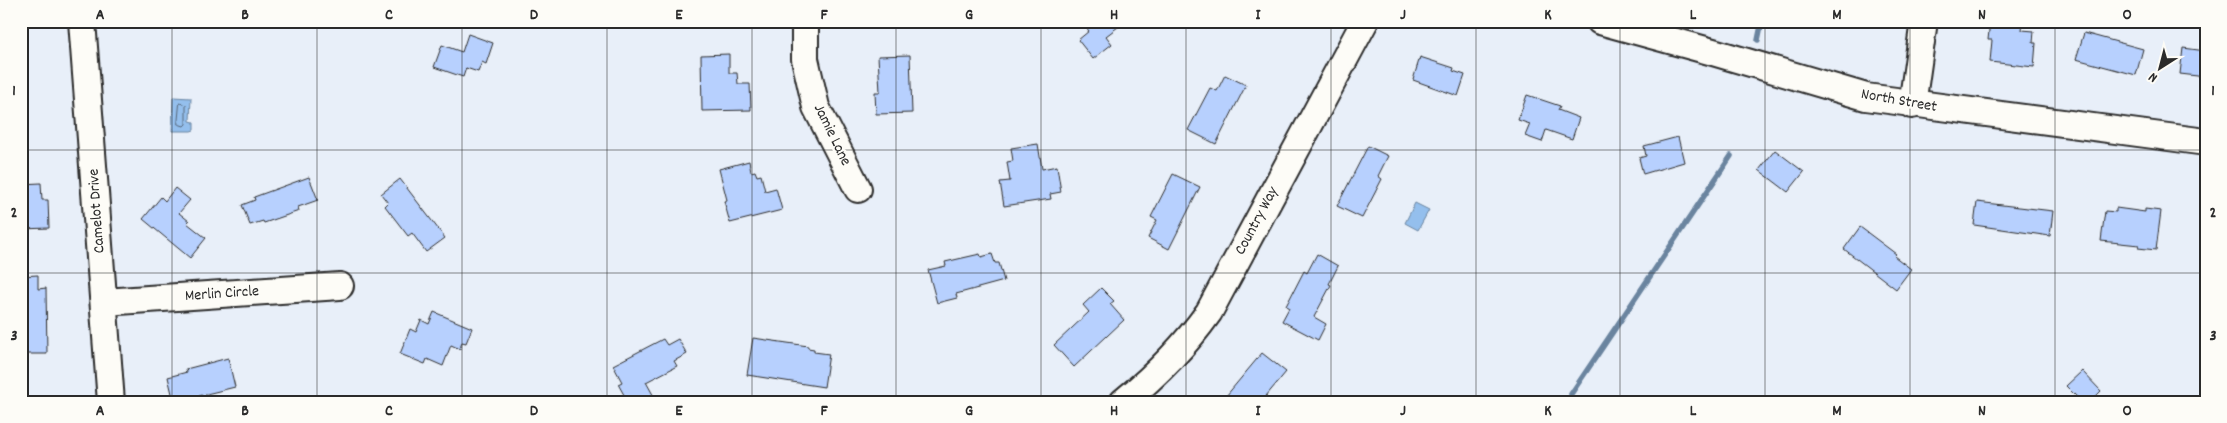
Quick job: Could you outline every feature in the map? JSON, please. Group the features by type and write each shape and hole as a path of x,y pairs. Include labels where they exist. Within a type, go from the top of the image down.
{"street":[{"name":"Camelot Drive","path":"82,21 111,402"},
{"name":"Jamie Lane","path":"805,21 805,59 816,107 858,189"},
{"name":"Country Way","path":"1123,402 1152,377 1196,331 1209,312 1365,21"},
{"name":"North Street","path":"1600,21 1713,52 1866,98 2206,142"},
{"path":"1912,105 1924,21"},
{"name":"Merlin Circle","path":"104,302 340,286"}],"water":[{"path":"173,97 191,98 190,121 194,122 194,130 172,131"},
{"path":"1415,203 1429,210 1418,230 1405,223"}],"building":[{"path":"1081,21 1126,21 1106,36 1112,44 1093,59 1078,40 1089,31"},
{"path":"1990,21 2023,21 2022,30 2034,31 2033,43 2036,43 2034,67 1990,62 1992,40 1988,40"},
{"path":"2084,33 2143,49 2136,75 2076,59"},
{"path":"468,34 493,43 486,64 482,62 478,72 466,68 463,77 434,67 442,45 462,52"},
{"path":"2183,48 2206,51 2206,77 2180,74"},
{"path":"729,54 729,73 737,73 738,84 750,84 751,110 702,111 701,55"},
{"path":"910,55 912,113 876,114 875,92 880,92 878,56"},
{"path":"1420,57 1454,68 1453,71 1465,75 1458,96 1413,80"},
{"path":"1225,75 1246,85 1216,144 1188,130 1210,88 1217,91"},
{"path":"1527,95 1560,106 1558,110 1579,118 1572,139 1546,130 1542,142 1525,136 1530,124 1518,120"},
{"path":"1678,137 1684,162 1643,174 1639,158 1646,156 1644,146"},
{"path":"1038,144 1042,169 1057,166 1061,192 1050,194 1051,199 1004,206 1000,182 1010,181 1007,162 1013,161 1011,148"},
{"path":"1368,146 1388,156 1378,176 1382,179 1362,218 1337,206"},
{"path":"1775,150 1804,172 1788,192 1759,170"},
{"path":"749,161 751,172 755,171 757,176 761,175 765,191 776,188 782,210 730,223 724,201 727,200 719,169"},
{"path":"1173,174 1200,187 1169,249 1148,238 1157,220 1151,217"},
{"path":"309,177 318,200 298,207 299,211 264,223 263,221 250,225 242,205 255,200 254,197"},
{"path":"400,179 445,238 426,252 412,233 408,236 385,206 388,203 381,194"},
{"path":"41,183 42,200 48,200 49,228 21,229 21,184"},
{"path":"175,188 190,200 179,213 189,221 187,223 206,238 190,258 143,219 161,197 165,201"},
{"path":"1977,202 2053,211 2050,236 1974,225"},
{"path":"2116,208 2145,212 2145,209 2161,211 2156,250 2138,248 2139,245 2101,241 2105,211 2116,212"},
{"path":"1860,227 1896,254 1894,256 1911,269 1896,289 1844,249"},
{"path":"980,254 981,257 992,254 995,263 999,263 1004,281 956,294 957,298 937,303 928,270 946,266 945,262"},
{"path":"1317,254 1338,266 1329,284 1331,285 1314,317 1326,324 1318,340 1282,321 1289,308 1286,306 1304,271 1307,273"},
{"path":"38,275 38,289 46,288 47,354 21,354 21,276"},
{"path":"1101,288 1114,301 1110,304 1124,320 1074,367 1054,345 1089,312 1083,305"},
{"path":"434,312 472,328 466,343 462,342 460,349 451,345 443,366 427,359 425,364 400,354 410,329 416,332 421,320 429,324"},
{"path":"753,338 808,346 808,348 814,349 814,352 829,354 824,387 747,375"},
{"path":"663,339 667,345 678,339 687,354 674,361 677,366 646,382 657,402 628,402 618,384 622,382 613,365"},
{"path":"1262,353 1286,372 1261,402 1221,402"},
{"path":"228,358 235,387 174,402 168,377 187,372 186,369"},
{"path":"2082,371 2101,391 2090,402 2082,402 2066,386"}],"waterway":[{"path":"1758,40 1762,21"},
{"path":"1571,394 1731,156"}]}
